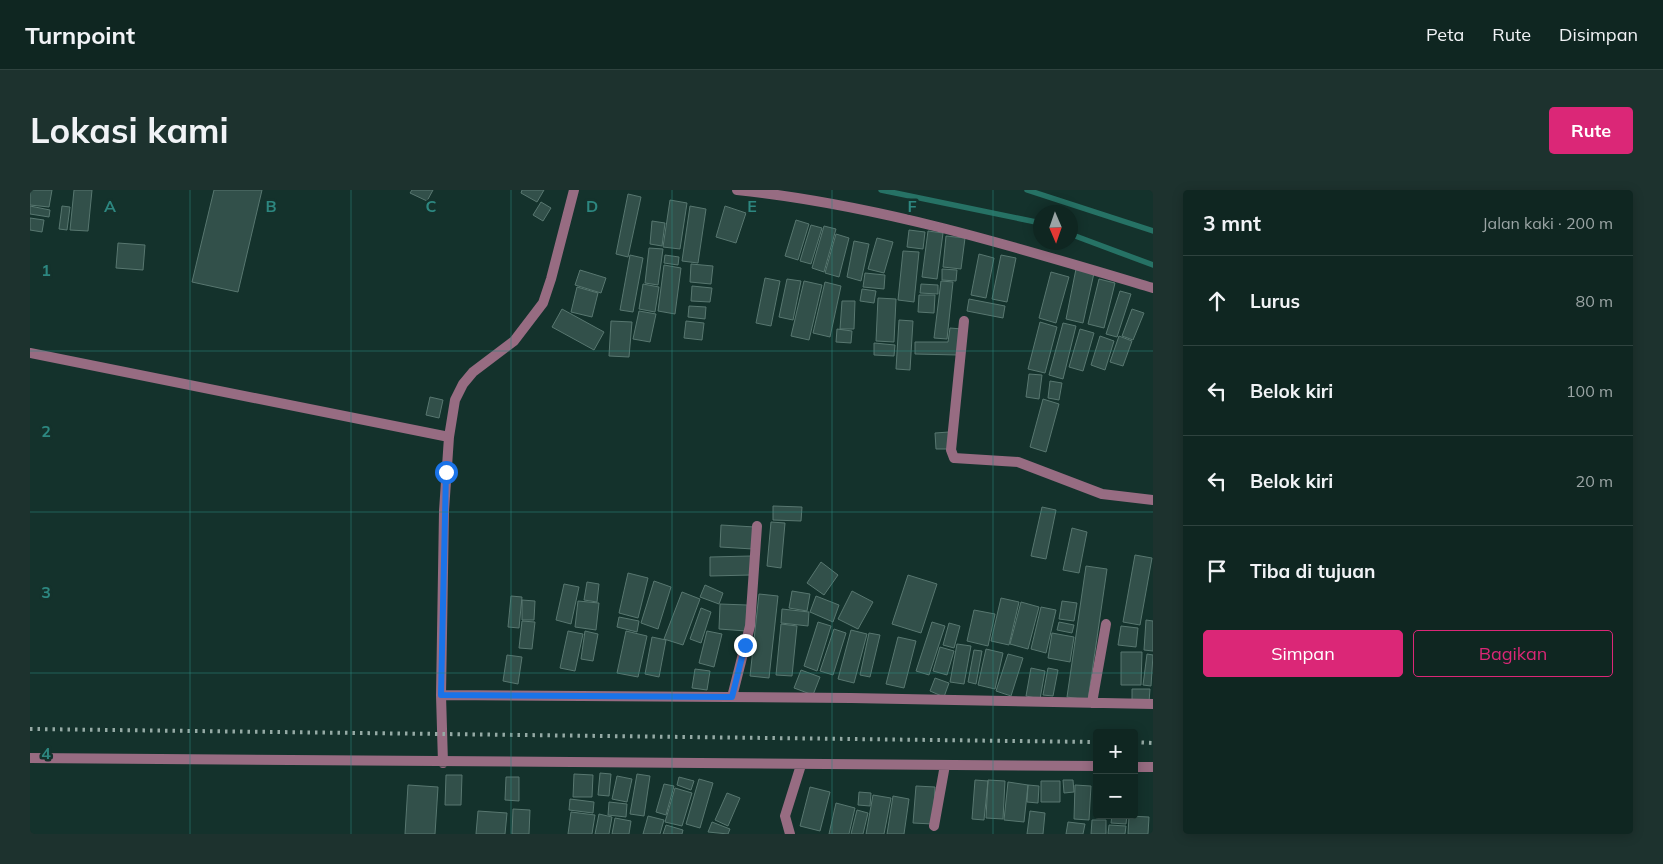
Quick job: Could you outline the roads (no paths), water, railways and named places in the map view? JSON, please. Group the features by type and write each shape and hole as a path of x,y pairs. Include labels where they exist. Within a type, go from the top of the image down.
{"street":[{"path":"443,763 441,695 444,511 449,437 455,400 463,384 473,372 514,341 543,303 574,190"},
{"path":"737,190 903,218 985,238 1153,288"},
{"path":"964,321 951,450 954,458 1018,462 1102,494 1153,500"},
{"path":"30,353 449,437"},
{"path":"732,697 750,626 757,526"},
{"path":"1092,703 1106,624"},
{"path":"441,695 732,697 1153,704"},
{"path":"30,758 443,763 1093,766"},
{"path":"790,834 786,816 801,765"},
{"path":"934,826 945,765"},
{"path":"1138,767 1153,767"}],"waterway":[{"path":"881,190 1033,221"},
{"path":"1027,190 1153,231"},
{"path":"1078,237 1153,265"}],"railway":[{"path":"30,729 1093,742"},
{"path":"1138,742 1153,743"}]}
